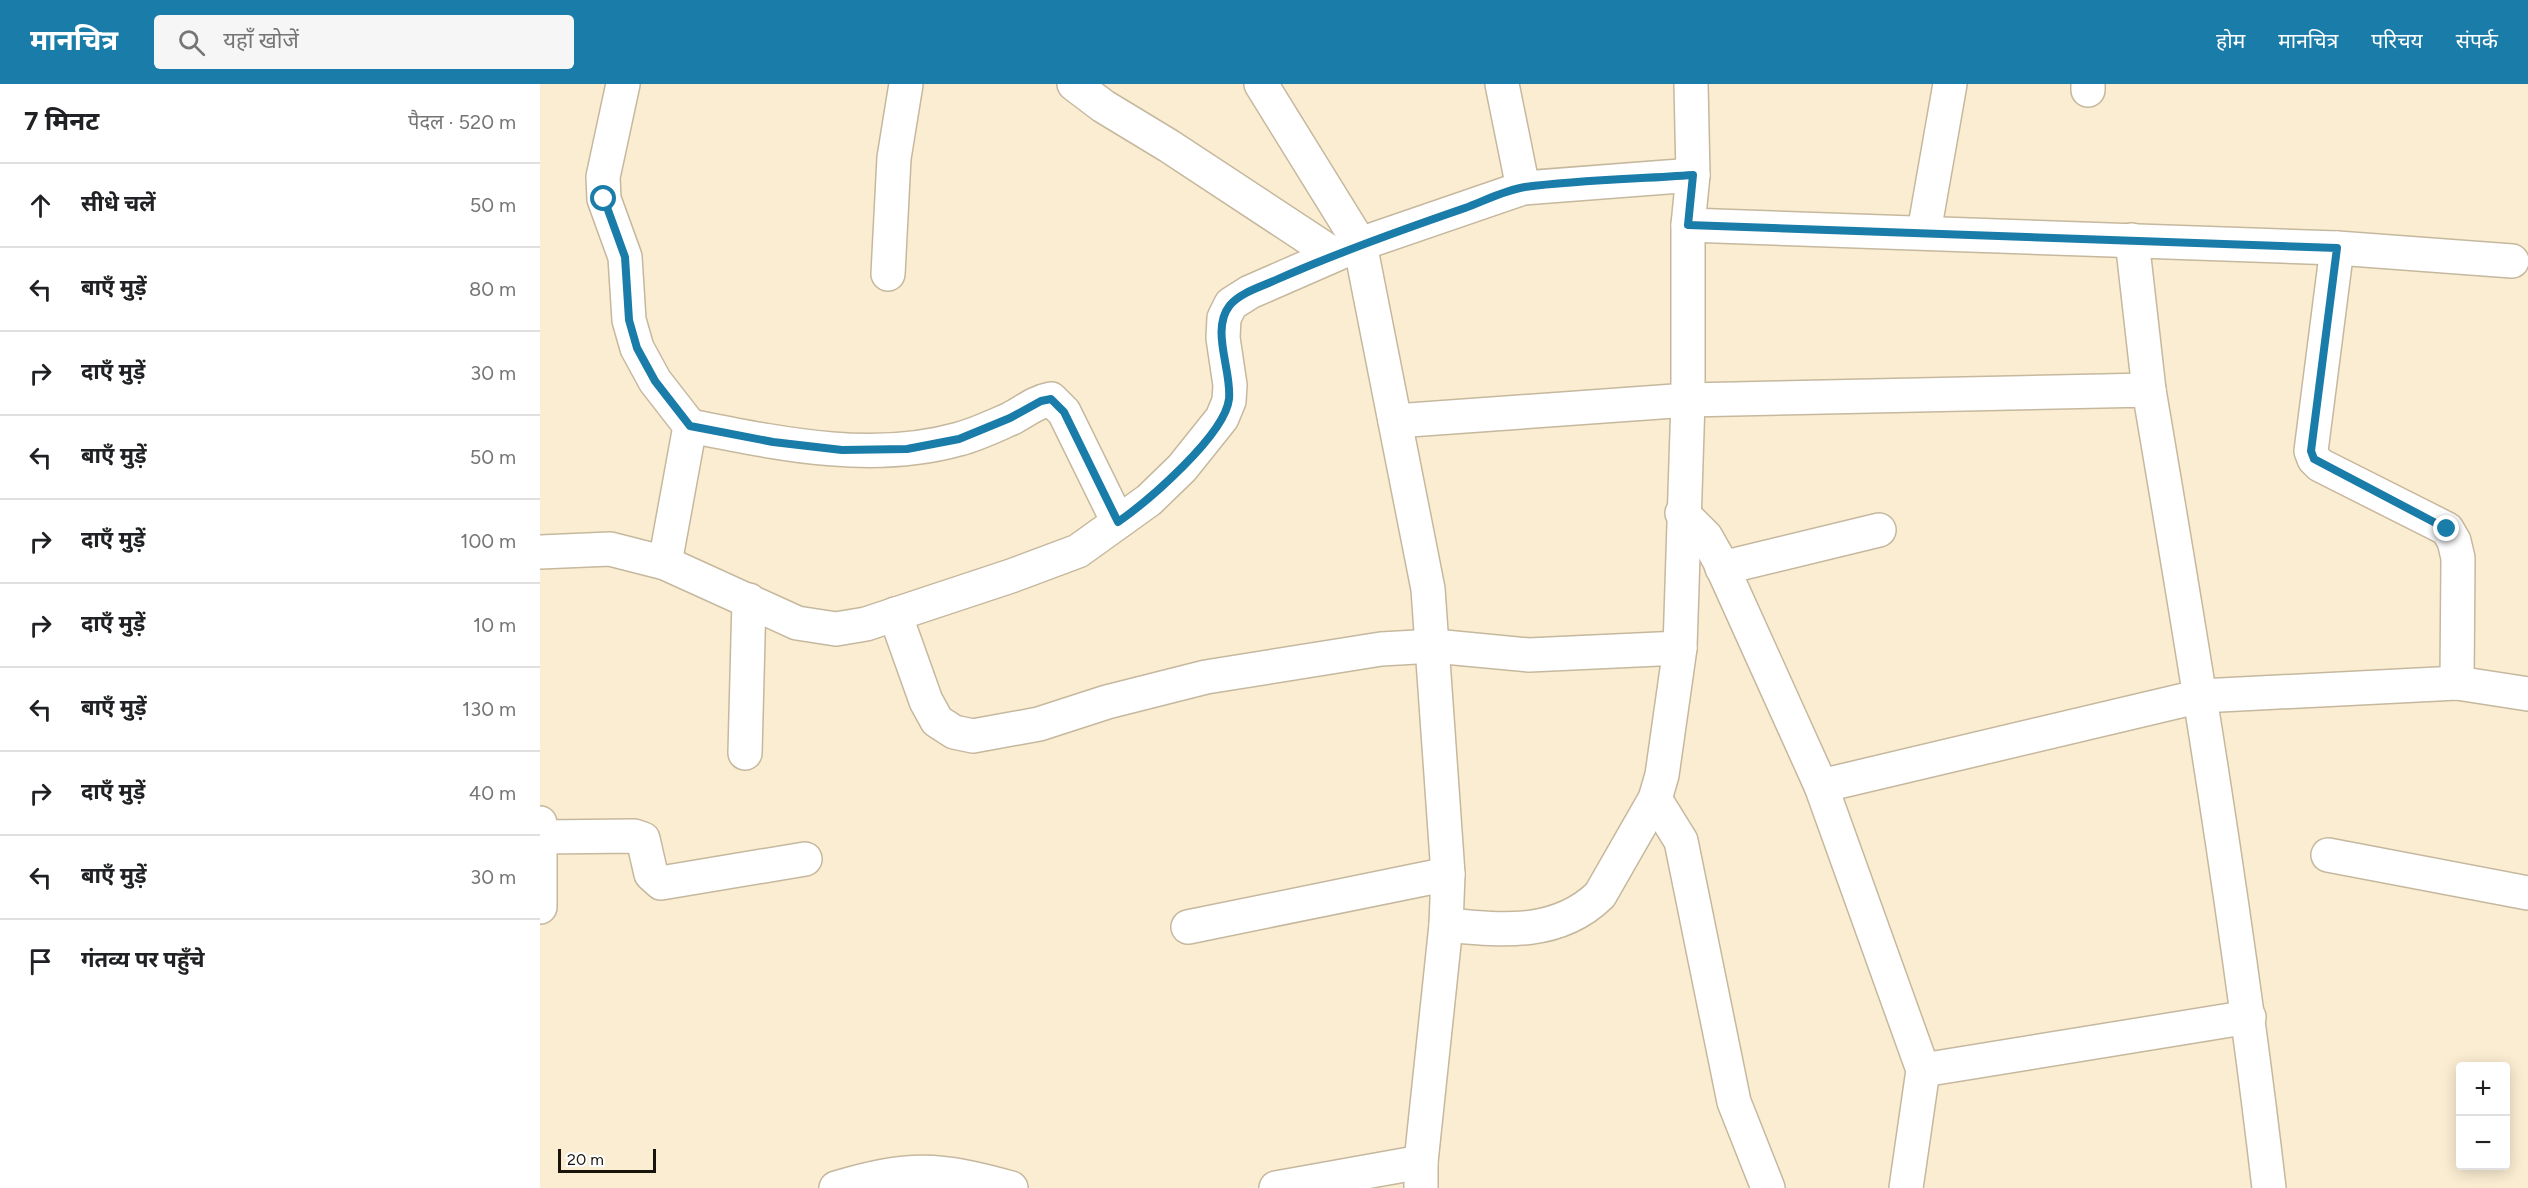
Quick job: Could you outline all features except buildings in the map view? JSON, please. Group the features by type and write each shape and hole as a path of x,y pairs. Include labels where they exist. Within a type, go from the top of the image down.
{"street":[{"path":"623,84 603,177 604,199 625,257 629,320 637,348 655,381 690,426 773,442 831,449 907,449 959,439 1010,418 1041,401 1051,399 1064,412 1118,522"},
{"path":"888,274 894,158 906,84"},
{"path":"1074,84 1103,106 1168,146 1346,249"},
{"path":"1261,84 1346,249 1395,421 1416,517 1428,588 1434,646 1436,729 1448,874 1446,924 1421,1175 1276,1188"},
{"path":"1502,84 1523,188"},
{"path":"1446,924 1512,931 1529,929 1590,905 1600,895 1655,799 1662,775 1680,648 1682,513 1688,400 1688,225 1693,175 1691,84"},
{"path":"1924,232 1950,84"},
{"path":"540,552 610,549 665,563 797,623 836,629 866,624 1011,576 1078,551 1149,500 1182,468 1222,418 1229,401 1230,385 1223,338 1224,318 1231,304 1250,292 1346,249 1523,188 1693,175"},
{"path":"1688,225 2337,248 2512,261"},
{"path":"2132,240 2149,390 2201,696 2249,1017 2269,1188"},
{"path":"2337,248 2311,451 2314,459 2320,465 2447,529 2454,541 2458,558 2457,683"},
{"path":"1395,421 1688,400 2149,390"},
{"path":"665,563 690,426"},
{"path":"1682,513 1706,537 1722,568 1821,786 1923,1070 1906,1188"},
{"path":"1722,568 1879,530"},
{"path":"745,753 749,600"},
{"path":"895,614 926,701 937,721 954,732 973,736 1039,724 1107,702 1206,677 1381,649 1434,646 1529,655 1680,648"},
{"path":"1821,786 2201,696 2457,683 2528,694"},
{"path":"1655,799 1681,842 1734,1102 1768,1188"},
{"path":"540,907 541,830 634,836 643,839 651,874 661,883 805,859"},
{"path":"2328,855 2528,892"},
{"path":"1188,927 1448,874"},
{"path":"1923,1070 2249,1017"},
{"path":"836,1188 878,1176 918,1170 960,1174 1011,1188"}],"route":[{"path":"604,199 625,257 629,291 629,320 637,348 655,381 690,426 773,442 842,450 907,449 959,439 1010,418 1041,401 1051,399 1058,403 1064,412 1118,522 1149,500 1182,468 1222,418 1229,401 1230,385 1223,338 1224,318 1231,304 1250,292 1333,254 1523,188 1693,175 1688,225 2337,248 2311,451 2314,459 2320,465 2447,529"}]}
